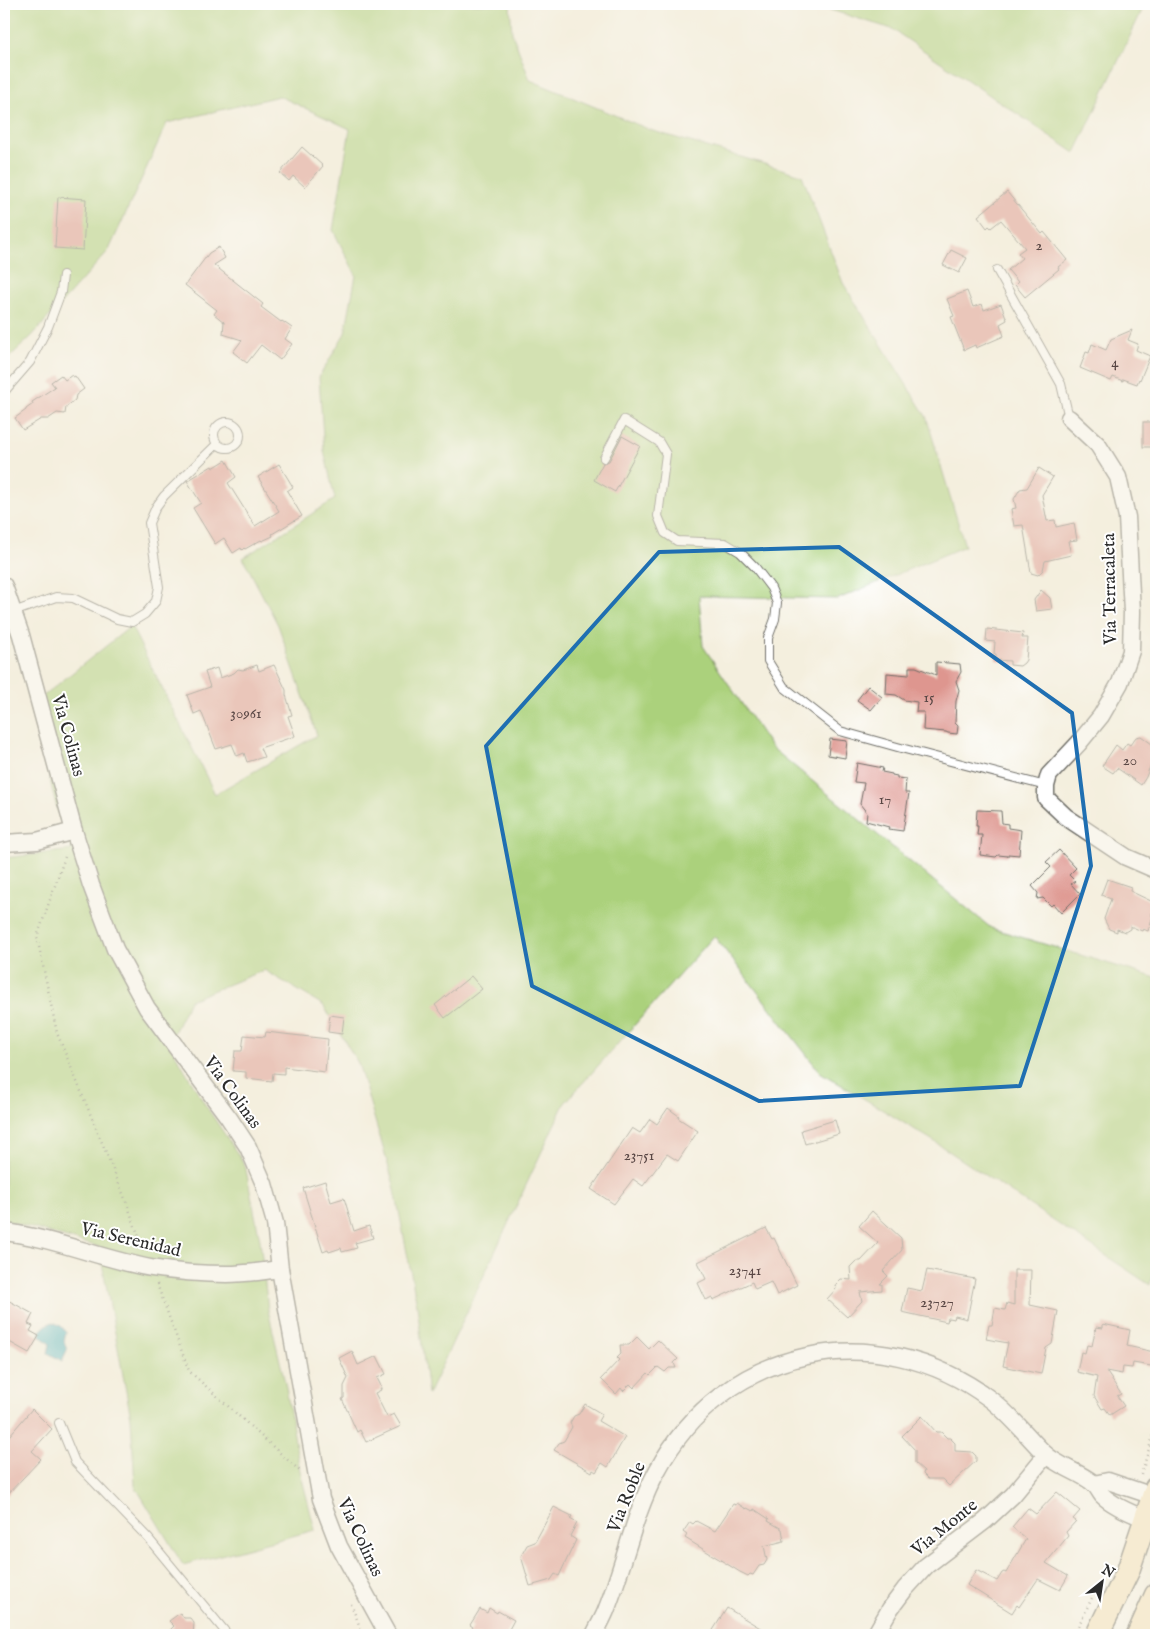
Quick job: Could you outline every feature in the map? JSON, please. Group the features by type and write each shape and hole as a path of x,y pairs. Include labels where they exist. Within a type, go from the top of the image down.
{"main road":[{"path":"1097,1635 1128,1571 1146,1519 1149,1492"},
{"path":"1138,1635 1156,1595"}],"street":[{"name":"Via Terracaleta","path":"1046,786 1049,775 1101,716 1120,683 1131,651 1132,612 1127,517 1118,477 1098,445 1069,418"},
{"name":"Via Colinas","path":"4,586 13,612 74,831 91,885 115,949 147,1008 229,1118 248,1147 264,1184 276,1223 280,1269 321,1499 339,1546 388,1635"},
{"path":"1046,786 1046,798 1066,817 1126,857 1156,870"},
{"path":"4,843 37,841 74,831"},
{"name":"Via Serenidad","path":"4,1232 62,1243 112,1259 150,1268 182,1273 229,1274 280,1269"},
{"name":"Via Roble","path":"594,1635 607,1609 642,1500 675,1442 692,1422 731,1388 759,1371 796,1358 844,1351 876,1353 917,1361 952,1375 990,1399 1046,1455 1094,1484 1103,1496 1130,1513 1146,1519"},
{"name":"Via Monte","path":"875,1635 890,1609 926,1566 999,1508 1013,1495 1046,1455"},
{"name":"Via Roble","path":"1094,1484 1108,1481 1149,1492"}],"lane":[{"path":"997,270 1061,384 1069,418"},
{"path":"4,392 30,362 48,327 61,292 63,275"},
{"path":"604,458 624,420 659,442 666,454 658,516 664,533 676,541 725,543 740,552 756,567 771,588 777,603 776,618 768,638 768,661 784,687 840,731 1046,786"},
{"path":"13,612 56,597 73,598 117,619 132,622 145,614 156,601 159,587 149,523 164,496 217,444"},
{"path":"59,1423 76,1462 148,1538 228,1635"}],"path":[{"path":"74,831 37,937 57,1033 126,1201 189,1371 300,1471"},
{"path":"1149,1492 1152,1439 1156,1416"},
{"path":"1074,1635 1098,1586"},
{"path":"349,1599 363,1635"}],"highlighted area":[{"path":"839,547 1072,713 1091,866 1020,1086 759,1101 532,986 486,746 659,552"}],"green space":[{"path":"4,4 510,4 512,33 530,80 653,131 802,175 843,283 926,416 965,546 838,599 699,596 703,646 771,747 991,928 1156,978 1156,1258 1150,1285 932,1140 820,1072 714,936 564,1104 428,1395 417,1305 394,1185 358,1063 323,1005 264,970 190,1000 169,1043 206,1106 245,1165 260,1240 268,1310 286,1387 300,1471 315,1530 183,1565 135,1486 131,1418 99,1247 4,1220 4,858 72,850 57,809 32,705 131,626 215,794 317,735 278,625 243,558 335,499 324,451 319,377 345,333 356,275 333,230 350,129 279,96 167,123 109,250 31,337 4,362"},
{"path":"811,4 1145,4 1075,153 892,29"}],"water":[{"path":"53,1322 61,1326 66,1332 64,1341 67,1350 62,1361 48,1353 50,1344 40,1336 42,1329"}],"building":[{"path":"302,147 323,166 305,187 293,176 289,181 280,173"},
{"path":"1007,192 1042,234 1044,232 1067,260 1025,297 1015,285 1018,282 1008,270 1022,258 1018,253 1025,248 1001,220 991,228 989,226 987,228 978,216"},
{"path":"58,197 86,199 83,250 55,248"},
{"path":"219,247 225,258 214,265 263,304 261,307 292,328 285,339 292,344 280,360 261,345 247,363 233,352 242,340 223,334 224,322 214,314 217,310 185,285 209,253"},
{"path":"951,250 967,258 959,273 943,265"},
{"path":"967,291 973,307 982,304 984,310 1001,304 1007,320 1000,324 1004,336 976,348 975,345 964,350 951,317 954,316 947,299"},
{"path":"1132,330 1128,340 1138,344 1136,350 1150,356 1137,384 1113,377 1111,381 1080,368 1086,352 1089,353 1092,344 1106,350 1111,339"},
{"path":"61,375 65,380 72,375 73,377 75,376 84,389 66,407 65,414 57,413 48,419 41,419 23,430 15,418 33,404 32,402 55,387 51,382"},
{"path":"1143,422 1156,422 1156,447 1143,447"},
{"path":"622,436 640,446 615,492 594,480 603,463 609,461"},
{"path":"226,460 236,477 228,483 255,526 279,511 258,477 279,464 293,487 287,491 302,516 272,534 273,536 233,553 224,538 215,544 193,508 201,503 187,481"},
{"path":"1039,468 1053,477 1042,495 1047,521 1055,520 1056,527 1074,523 1077,540 1068,541 1071,555 1045,561 1043,570 1038,575 1031,573 1023,525 1014,526 1011,509 1016,508 1014,499 1020,489 1027,488"},
{"path":"1041,590 1050,598 1052,609 1036,611 1034,600"},
{"path":"987,629 1023,633 1022,638 1028,638 1026,660 1024,663 1020,666 1010,665 1010,661 996,660 996,654 994,654 995,642 986,641"},
{"path":"936,662 960,664 961,672 956,681 959,690 956,701 955,723 958,726 957,734 923,730 924,712 916,712 917,702 904,700 896,695 886,694 887,673 909,675 909,667 916,667 936,675"},
{"path":"257,665 259,671 274,665 286,690 292,715 288,716 295,736 260,748 264,757 247,762 244,753 237,756 232,744 216,749 201,711 194,714 187,695 210,687 205,672 217,668 220,678 234,673 238,669 243,670"},
{"path":"868,686 882,697 871,710 857,700"},
{"path":"1141,736 1156,747 1156,758 1141,785 1117,768 1113,773 1102,766 1116,745 1122,750 1127,743 1130,745 1136,737"},
{"path":"830,739 847,741 845,758 828,755"},
{"path":"857,763 883,768 882,772 897,776 897,778 906,779 905,793 909,793 903,831 888,829 889,827 866,821 867,813 860,804 864,783 854,782"},
{"path":"977,810 1001,811 1002,823 1008,824 1008,828 1021,830 1019,855 1008,854 1008,856 998,855 996,857 980,855 982,835 977,835"},
{"path":"1059,850 1076,868 1069,875 1075,881 1071,884 1080,894 1061,913 1053,904 1051,906 1043,898 1037,899 1038,893 1032,886 1051,867 1046,862"},
{"path":"1107,879 1131,887 1130,891 1153,902 1151,915 1153,916 1148,931 1143,929 1142,931 1130,926 1130,929 1125,932 1109,929 1104,919 1111,899 1101,895"},
{"path":"471,976 482,989 445,1018 435,1005"},
{"path":"330,1015 344,1017 342,1034 328,1032"},
{"path":"266,1032 328,1039 325,1072 284,1067 284,1074 273,1073 272,1081 246,1078 246,1072 233,1071 235,1051 242,1051 244,1035 265,1037"},
{"path":"668,1108 679,1116 678,1118 698,1131 678,1161 667,1154 643,1186 633,1179 614,1204 591,1189 632,1128 640,1133 650,1119 657,1124"},
{"path":"835,1120 839,1134 805,1144 801,1130"},
{"path":"325,1181 331,1202 344,1198 354,1231 369,1226 373,1238 355,1243 357,1248 342,1252 341,1248 323,1252 303,1188"},
{"path":"872,1211 901,1238 902,1250 883,1271 888,1276 880,1284 882,1284 882,1290 860,1292 862,1301 847,1317 827,1299 836,1289 835,1285 841,1279 851,1280 850,1267 856,1261 861,1261 878,1243 859,1226"},
{"path":"766,1228 772,1239 774,1238 797,1285 777,1295 771,1282 755,1289 752,1282 713,1300 712,1297 706,1300 698,1283 706,1279 698,1262"},
{"path":"927,1270 975,1279 967,1319 955,1316 954,1319 948,1318 947,1322 902,1312 907,1288 922,1291"},
{"path":"1014,1270 1031,1270 1030,1305 1058,1311 1052,1344 1046,1348 1041,1374 1003,1366 1008,1343 986,1339 989,1325 992,1325 995,1308 1005,1310 1007,1303 1014,1305"},
{"path":"4,1298 33,1314 28,1324 33,1326 30,1331 39,1336 29,1353 4,1339"},
{"path":"1103,1324 1130,1330 1127,1346 1154,1352 1151,1366 1133,1363 1132,1368 1123,1367 1122,1374 1106,1371 1121,1394 1117,1396 1124,1406 1110,1415 1105,1408 1102,1409 1094,1396 1097,1377 1077,1372 1081,1352 1085,1353 1087,1345 1092,1346 1096,1327 1103,1328"},
{"path":"637,1337 649,1349 658,1340 678,1359 674,1363 676,1368 669,1368 665,1372 658,1367 650,1375 648,1373 634,1388 630,1384 623,1391 621,1388 616,1394 601,1379 619,1360 617,1358 621,1354 620,1345 629,1345"},
{"path":"352,1351 358,1365 377,1356 386,1374 377,1378 382,1388 375,1393 387,1417 394,1414 401,1426 366,1442 360,1430 357,1432 342,1399 344,1398 344,1386 348,1378 339,1358"},
{"path":"585,1404 602,1414 598,1421 625,1437 608,1467 602,1463 596,1472 593,1470 592,1472 554,1450 559,1443 564,1441 572,1427 570,1423"},
{"path":"32,1409 52,1429 32,1451 41,1459 4,1498 4,1442"},
{"path":"922,1416 936,1432 941,1432 955,1443 955,1451 972,1452 976,1456 976,1461 949,1486 942,1479 928,1479 923,1474 924,1471 915,1463 915,1450 902,1436"},
{"path":"1057,1492 1080,1511 1073,1519 1076,1521 1066,1532 1068,1536 1046,1563 1068,1576 1060,1590 1038,1579 1019,1607 1017,1605 1012,1613 967,1585 976,1570 997,1581 1002,1573 1006,1573 1026,1539 1012,1527 1028,1508 1036,1514"},
{"path":"737,1503 746,1509 753,1511 754,1509 769,1519 768,1521 782,1529 784,1541 764,1546 767,1560 764,1565 759,1566 753,1575 750,1574 748,1576 685,1538 687,1535 683,1532 690,1522 693,1524 696,1521 715,1531 733,1504 736,1505"},
{"path":"554,1507 572,1516 570,1519 577,1523 570,1536 576,1540 559,1576 555,1574 551,1580 530,1586 521,1556 527,1545 535,1542"},
{"path":"489,1608 514,1620 506,1635 468,1635 473,1627 470,1625 480,1609 487,1613"},
{"path":"727,1608 772,1635 710,1635"},
{"path":"180,1613 184,1618 190,1618 194,1623 193,1635 165,1635 174,1626 169,1621"}]}
